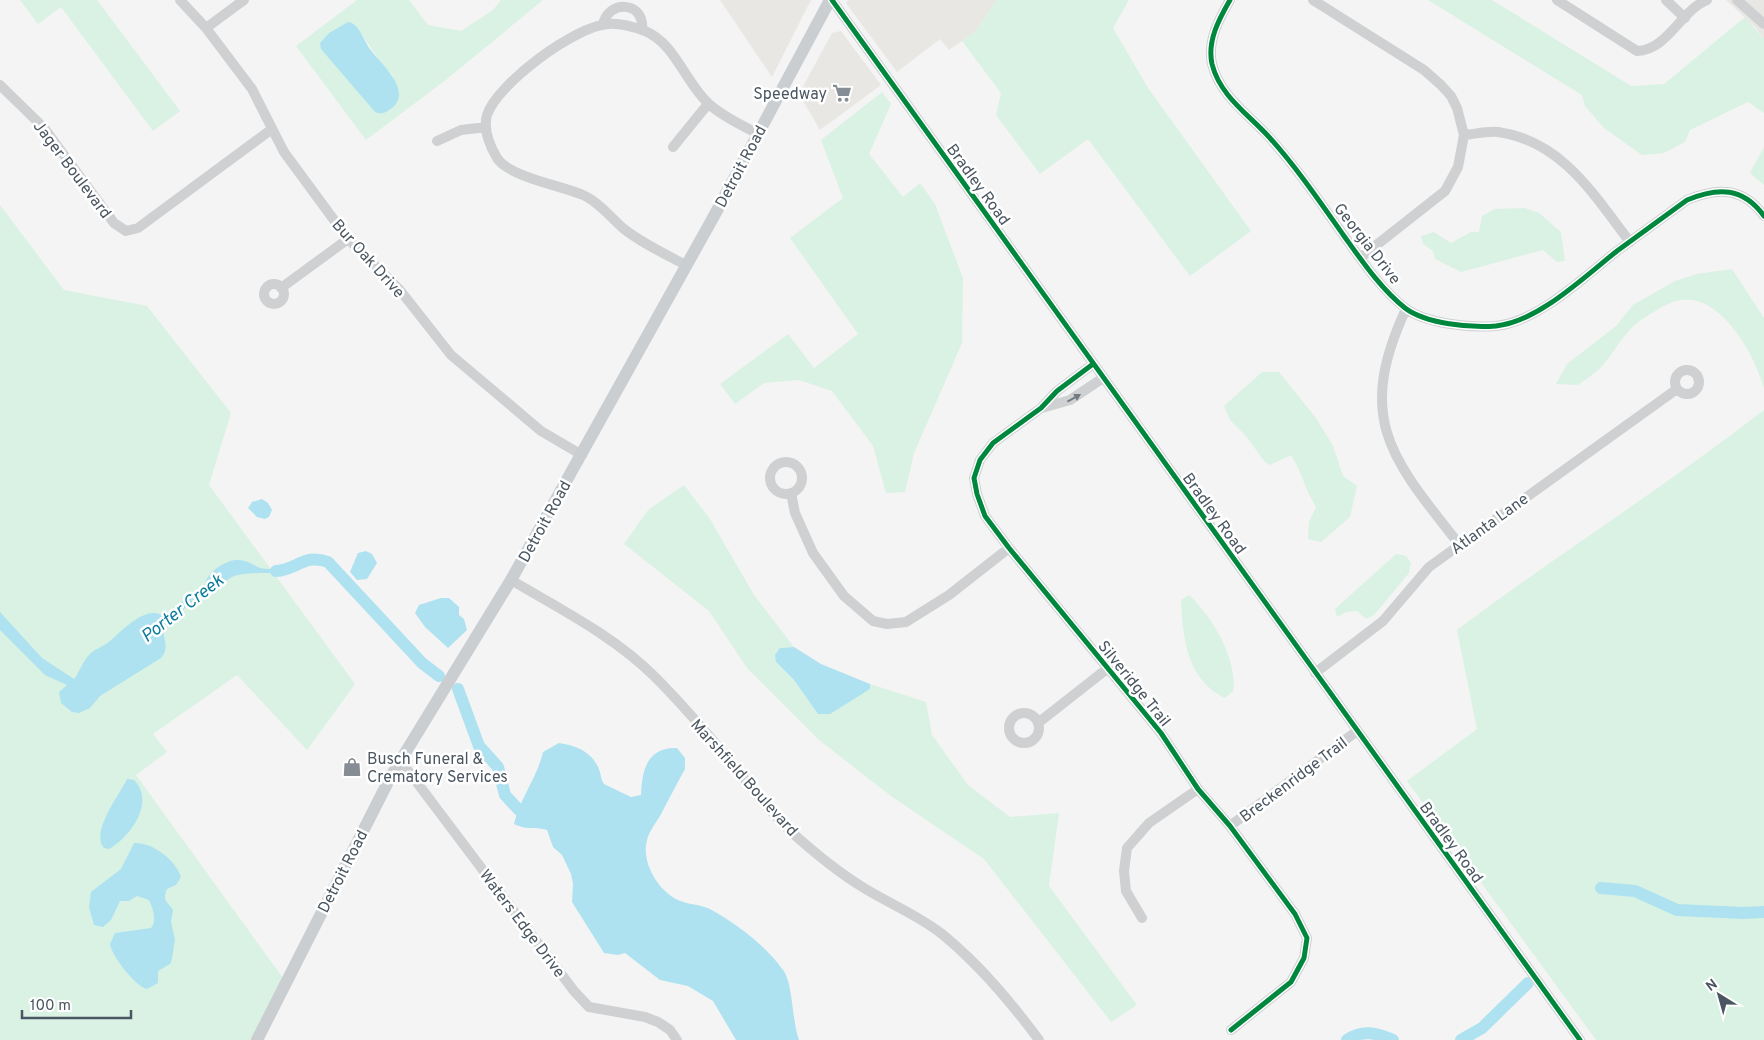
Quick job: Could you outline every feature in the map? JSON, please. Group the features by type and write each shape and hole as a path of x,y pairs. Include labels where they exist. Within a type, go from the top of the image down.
{"main road":[{"name":"Detroit Road","path":"257,1040 364,827 400,760 511,580 582,455 831,0"}],"street":[{"name":"Bur Oak Drive","path":"180,0 206,28 252,89 288,157 348,238 399,289 451,354 541,431 582,455"},
{"path":"206,28 244,0"},
{"name":"Bradley Road","path":"831,0 1580,1040"},
{"name":"Georgia Drive","path":"1230,0 1211,40 1212,63 1221,86 1236,105 1268,136 1300,174 1374,277 1406,309 1441,323 1488,326 1516,321 1550,302 1687,200 1706,192 1721,190 1737,193 1764,216"},
{"path":"1313,0 1424,70 1441,85 1451,96 1457,108 1464,135 1458,167 1445,191 1360,258"},
{"path":"1557,0 1638,51 1648,49 1656,44 1705,1"},
{"path":"1666,0 1685,18"},
{"path":"1737,0 1764,24"},
{"path":"603,25 604,14 612,5 619,2 630,3 636,5 643,16 642,30"},
{"path":"686,265 639,240 585,196 516,172 499,160 489,142 486,127 487,116 500,92 547,51 591,28 603,25 627,26 642,30 665,47 708,104 758,134"},
{"name":"Jager Boulevard","path":"0,85 37,120 114,223 126,231 138,228 272,129"},
{"path":"673,147 708,104"},
{"path":"437,141 453,132 486,127"},
{"path":"1464,135 1497,132 1545,148 1568,164 1585,182 1630,242"},
{"path":"281,288 348,238"},
{"path":"1406,309 1392,341 1382,375 1382,417 1393,453 1408,478 1459,544"},
{"name":"Silveridge Trail","path":"1093,364 1057,390 1042,408 993,444 980,460 974,478 985,516 1009,548 1161,733 1198,789 1230,826 1295,914 1307,938 1304,958 1291,982 1231,1030"},
{"name":"Silveridge Trail","path":"1042,408 1070,400 1103,378"},
{"name":"Atlanta Lane","path":"1315,673 1382,621 1429,567 1677,389"},
{"path":"790,493 795,513 813,553 844,596 873,621 887,624 906,622 949,595 1009,548"},
{"name":"Marshfield Boulevard","path":"511,580 573,616 614,644 654,676 704,729 786,827 831,866 865,889 909,912 941,934 971,960 1008,999 1038,1040"},
{"path":"1038,723 1108,668"},
{"name":"Breckenridge Trail","path":"1230,826 1357,731"},
{"name":"Waters Edge Drive","path":"400,760 574,991 589,1007 651,1019 670,1030 678,1040"},
{"path":"1142,918 1126,891 1124,871 1127,848 1150,823 1198,789"}],"shaded area":[{"path":"720,0 811,0 772,77"},
{"path":"848,0 997,0 975,32 949,50 940,39 897,72 846,3"},
{"path":"1726,0 1764,0 1764,39 1755,27"},
{"path":"841,31 881,85 820,130 799,94 832,33"}],"green space":[{"path":"20,0 97,0 180,111 153,131 61,7 38,24"},
{"path":"357,0 409,0 428,25 461,31 493,10 501,0 543,0 447,79 366,140 296,46","holes":["357,27 383,66 393,75 375,112 352,83"]},
{"path":"997,0 1129,0 1113,28 1148,88 1251,231 1190,276 1088,139 1040,174 996,115 1001,93 962,41 975,32"},
{"path":"1428,0 1492,0 1631,86 1664,84 1745,17 1764,39 1764,113 1748,102 1690,130 1685,142 1664,153 1642,155 1604,128 1585,106 1582,95"},
{"path":"882,92 891,104 869,154 903,197 920,183 935,204 963,278 962,343 914,453 905,492 886,493 873,446 832,391 799,380 764,383 735,404 720,384 788,334 814,368 858,334 790,238 843,198 821,140"},
{"path":"1764,147 1764,185 1750,173"},
{"path":"0,205 64,290 147,306 231,413 209,485 355,684 307,750 237,675 153,734 167,752 136,775 283,978 251,1040 0,1040"},
{"path":"1525,208 1539,213 1561,232 1565,261 1557,262 1543,250 1461,272 1435,259 1433,251 1423,244 1421,236 1434,232 1451,243 1471,232 1479,232 1482,216 1495,209"},
{"path":"1732,269 1764,318 1764,388 1744,343 1733,328 1707,305 1692,300 1672,302 1639,321 1626,333 1600,369 1578,385 1556,384 1567,364 1616,326 1633,305 1675,281 1697,274"},
{"path":"1262,372 1279,372 1316,418 1333,446 1343,476 1357,486 1350,517 1321,542 1308,539 1309,522 1316,507 1291,455 1270,465 1264,461 1246,436 1230,420 1224,406"},
{"path":"1764,410 1764,1040 1596,1040 1407,781 1477,729 1457,630"},
{"path":"684,485 710,519 754,595 794,647 780,648 776,662 794,680 818,714 870,689 870,684 926,702 932,735 968,785 1010,817 1059,813 1049,886 1137,1005 1111,1022 984,859 891,796 819,740 747,668 709,611 624,544 648,510"},
{"path":"1396,554 1406,556 1411,563 1409,573 1374,615 1366,619 1357,611 1347,612 1337,617 1335,609"},
{"path":"1189,595 1214,626 1222,639 1227,653 1231,666 1233,691 1225,698 1212,690 1202,680 1194,669 1189,656 1183,629 1181,600"}],"water":[{"path":"348,22 358,29 398,87 399,95 396,103 385,112 375,112 321,49 320,43 329,33"},
{"path":"262,499 268,503 272,510 269,517 265,519 257,517 248,508 252,502"},
{"path":"366,551 372,554 377,563 367,579 357,580 350,572 358,553"},
{"path":"235,560 244,561 265,569 290,565 292,572 286,574 260,573 239,575 210,588 164,625 166,646 161,658 100,696 90,708 79,713 72,712 61,703 59,692 67,685 45,675 0,630 0,612 42,658 74,679 90,654 135,620 149,613 163,616 205,584 209,575 217,568"},
{"path":"441,598 449,598 459,607 459,615 464,619 467,630 448,648 425,627 415,613 419,605"},
{"path":"794,647 821,664 870,684 870,689 830,714 818,714 794,680 776,662 775,655 780,648"},
{"path":"559,743 576,747 586,752 597,765 604,784 631,797 641,795 645,769 653,756 659,751 677,748 685,758 685,769 648,837 646,857 652,874 670,895 682,902 706,907 720,915 750,936 776,961 789,983 799,1040 736,1040 713,1001 688,986 660,980 625,953 618,955 604,953 572,902 573,884 571,874 562,855 553,847 547,830 514,824 520,805 537,771 543,752"},
{"path":"127,779 134,780 140,789 142,798 138,818 125,836 109,849 104,848 101,841 103,823"},
{"path":"134,843 148,845 162,853 174,864 181,877 176,885 167,889 165,896 166,901 173,910 171,922 175,940 172,959 170,964 158,971 158,983 147,989 137,983 125,970 111,949 110,944 115,933 151,928 154,918 149,900 137,896 129,901 120,901 111,920 103,927 94,925 89,907 91,892 121,869"}],"waterway":[{"name":"Porter Creek","path":"276,571 313,559 328,562 422,663 439,676"},
{"name":"Porter Creek","path":"458,689 479,746 498,767 505,795 519,810 535,810"},
{"name":"Porter Creek","path":"1601,888 1635,891 1677,910 1764,912"},
{"name":"Porter Creek","path":"1461,1040 1482,1028 1528,983"},
{"name":"Porter Creek","path":"1347,1040 1364,1033 1393,1040"}],"cycle path":[{"path":"832,0 1580,1040"},
{"path":"1230,0 1215,30 1211,47 1212,64 1221,86 1289,161 1380,283 1405,308 1425,318 1449,324 1496,326 1512,323 1528,316 1576,285 1617,251 1687,200 1698,196 1719,192 1739,195 1756,206 1764,216"},
{"path":"1093,364 1057,391 1041,408 993,443 980,460 974,478 977,494 985,516 1009,548 1161,733 1198,789 1230,826 1295,914 1307,938 1304,958 1291,982 1231,1030"}],"place":[{"name":"Speedway","path":"842,93"},
{"name":"Busch Funeral & Crematory Services","path":"352,767"}]}
